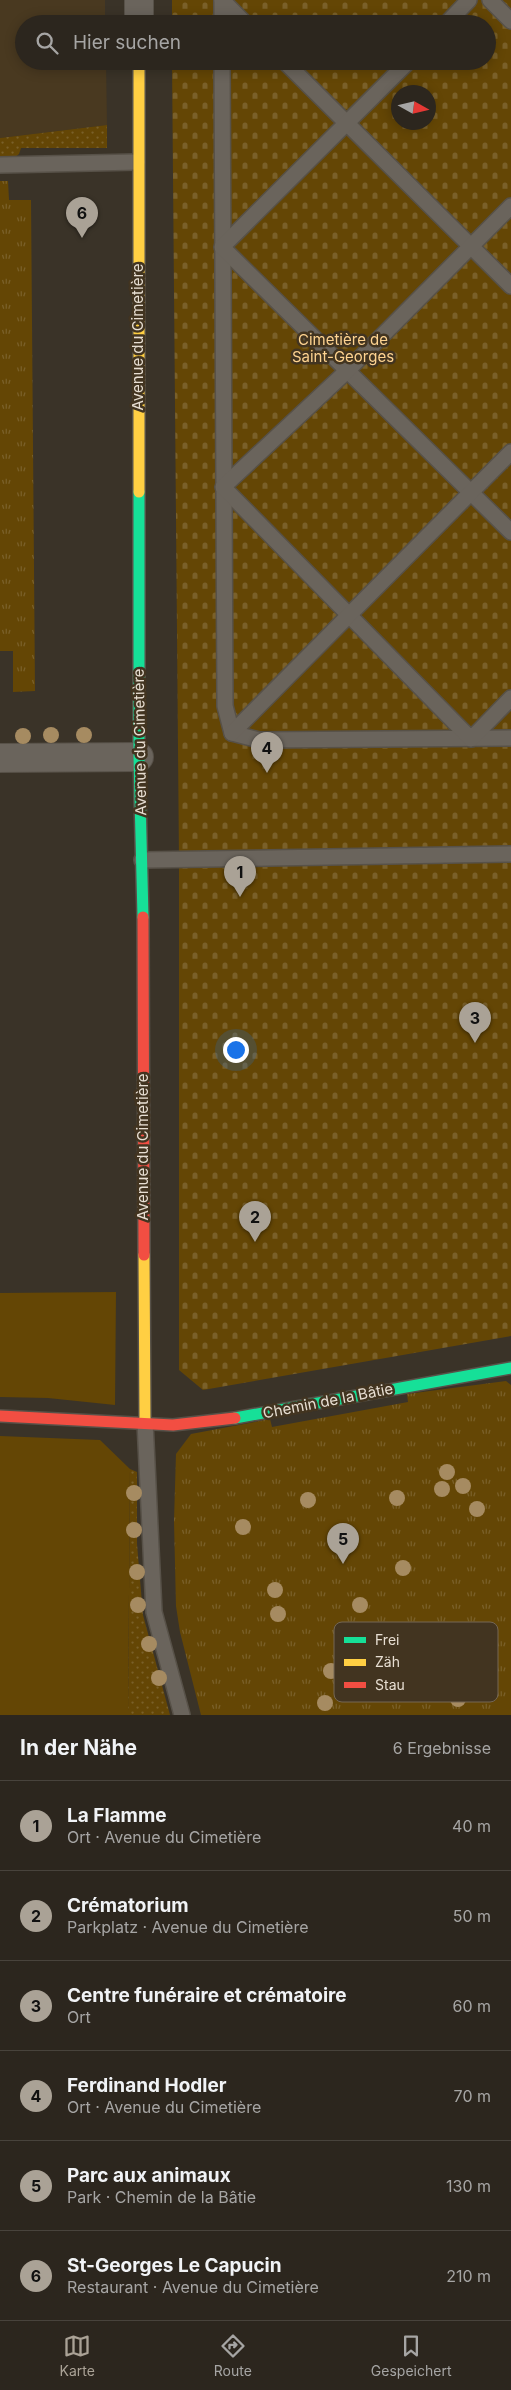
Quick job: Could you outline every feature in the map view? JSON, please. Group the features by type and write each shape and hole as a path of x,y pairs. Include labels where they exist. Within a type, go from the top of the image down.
{"street":[{"path":"139,0 139,15"},
{"name":"Avenue du Cimetière","path":"139,70 137,162 145,1422"},
{"path":"0,758 140,757"},
{"name":"Chemin de la Bâtie","path":"0,1416 145,1422 172,1425 215,1422 511,1368"}],"lane":[{"path":"222,0 222,15"},
{"path":"222,0 237,15"},
{"path":"455,15 469,0"},
{"path":"490,0 511,21"},
{"path":"222,70 225,706 232,733"},
{"path":"293,70 511,286"},
{"path":"222,247 400,70"},
{"path":"0,165 137,162"},
{"path":"223,487 348,370 511,206"},
{"path":"222,247 472,491 511,532"},
{"path":"232,733 511,452"},
{"path":"223,487 471,739"},
{"path":"471,739 511,698"},
{"path":"232,733 259,740 511,738"},
{"path":"142,860 511,854"},
{"path":"145,1422 154,1612 182,1715"}],"shaded area":[{"path":"0,0 105,0 105,15 15,15 15,70 106,70 107,125 0,138"}],"green space":[{"name":"Cimetière de Saint-Georges","path":"172,0 511,0 511,1336 203,1390 179,1370 179,860 172,70 496,70 496,15 172,15"},
{"path":"107,125 107,148 21,148 19,154 14,158 0,158 0,138"},
{"path":"0,181 8,181 9,200 31,200 35,691 13,692 13,637 0,636"},
{"path":"0,636 13,636 13,651 0,651"},
{"path":"116,1292 115,1405 48,1398 0,1397 0,1293"},
{"path":"506,1381 511,1385 511,1715 201,1715 180,1632 176,1606 174,1521 176,1454 191,1434 270,1419 272,1427 408,1402 407,1394"},
{"path":"0,1436 100,1440 130,1469 128,1715 0,1715"},
{"path":"130,1469 137,1472 137,1544 143,1615 170,1715 128,1715"}],"traffic: fast":[{"path":"139,492 139,757 143,917"},
{"path":"235,1418 511,1368"}],"traffic: slow":[{"path":"139,70 139,492"},
{"path":"144,1255 145,1422"}],"traffic: jam":[{"path":"143,917 144,1255"},
{"path":"0,1416 173,1425 235,1418"}],"place":[{"name":"St-Georges Le Capucin","path":"82,238"},
{"name":"Ferdinand Hodler","path":"267,773"},
{"name":"La Flamme","path":"240,897"},
{"name":"Centre funéraire et crématoire","path":"475,1043"},
{"name":"Crématorium","path":"255,1242"},
{"name":"Parc aux animaux","path":"343,1564"}]}
